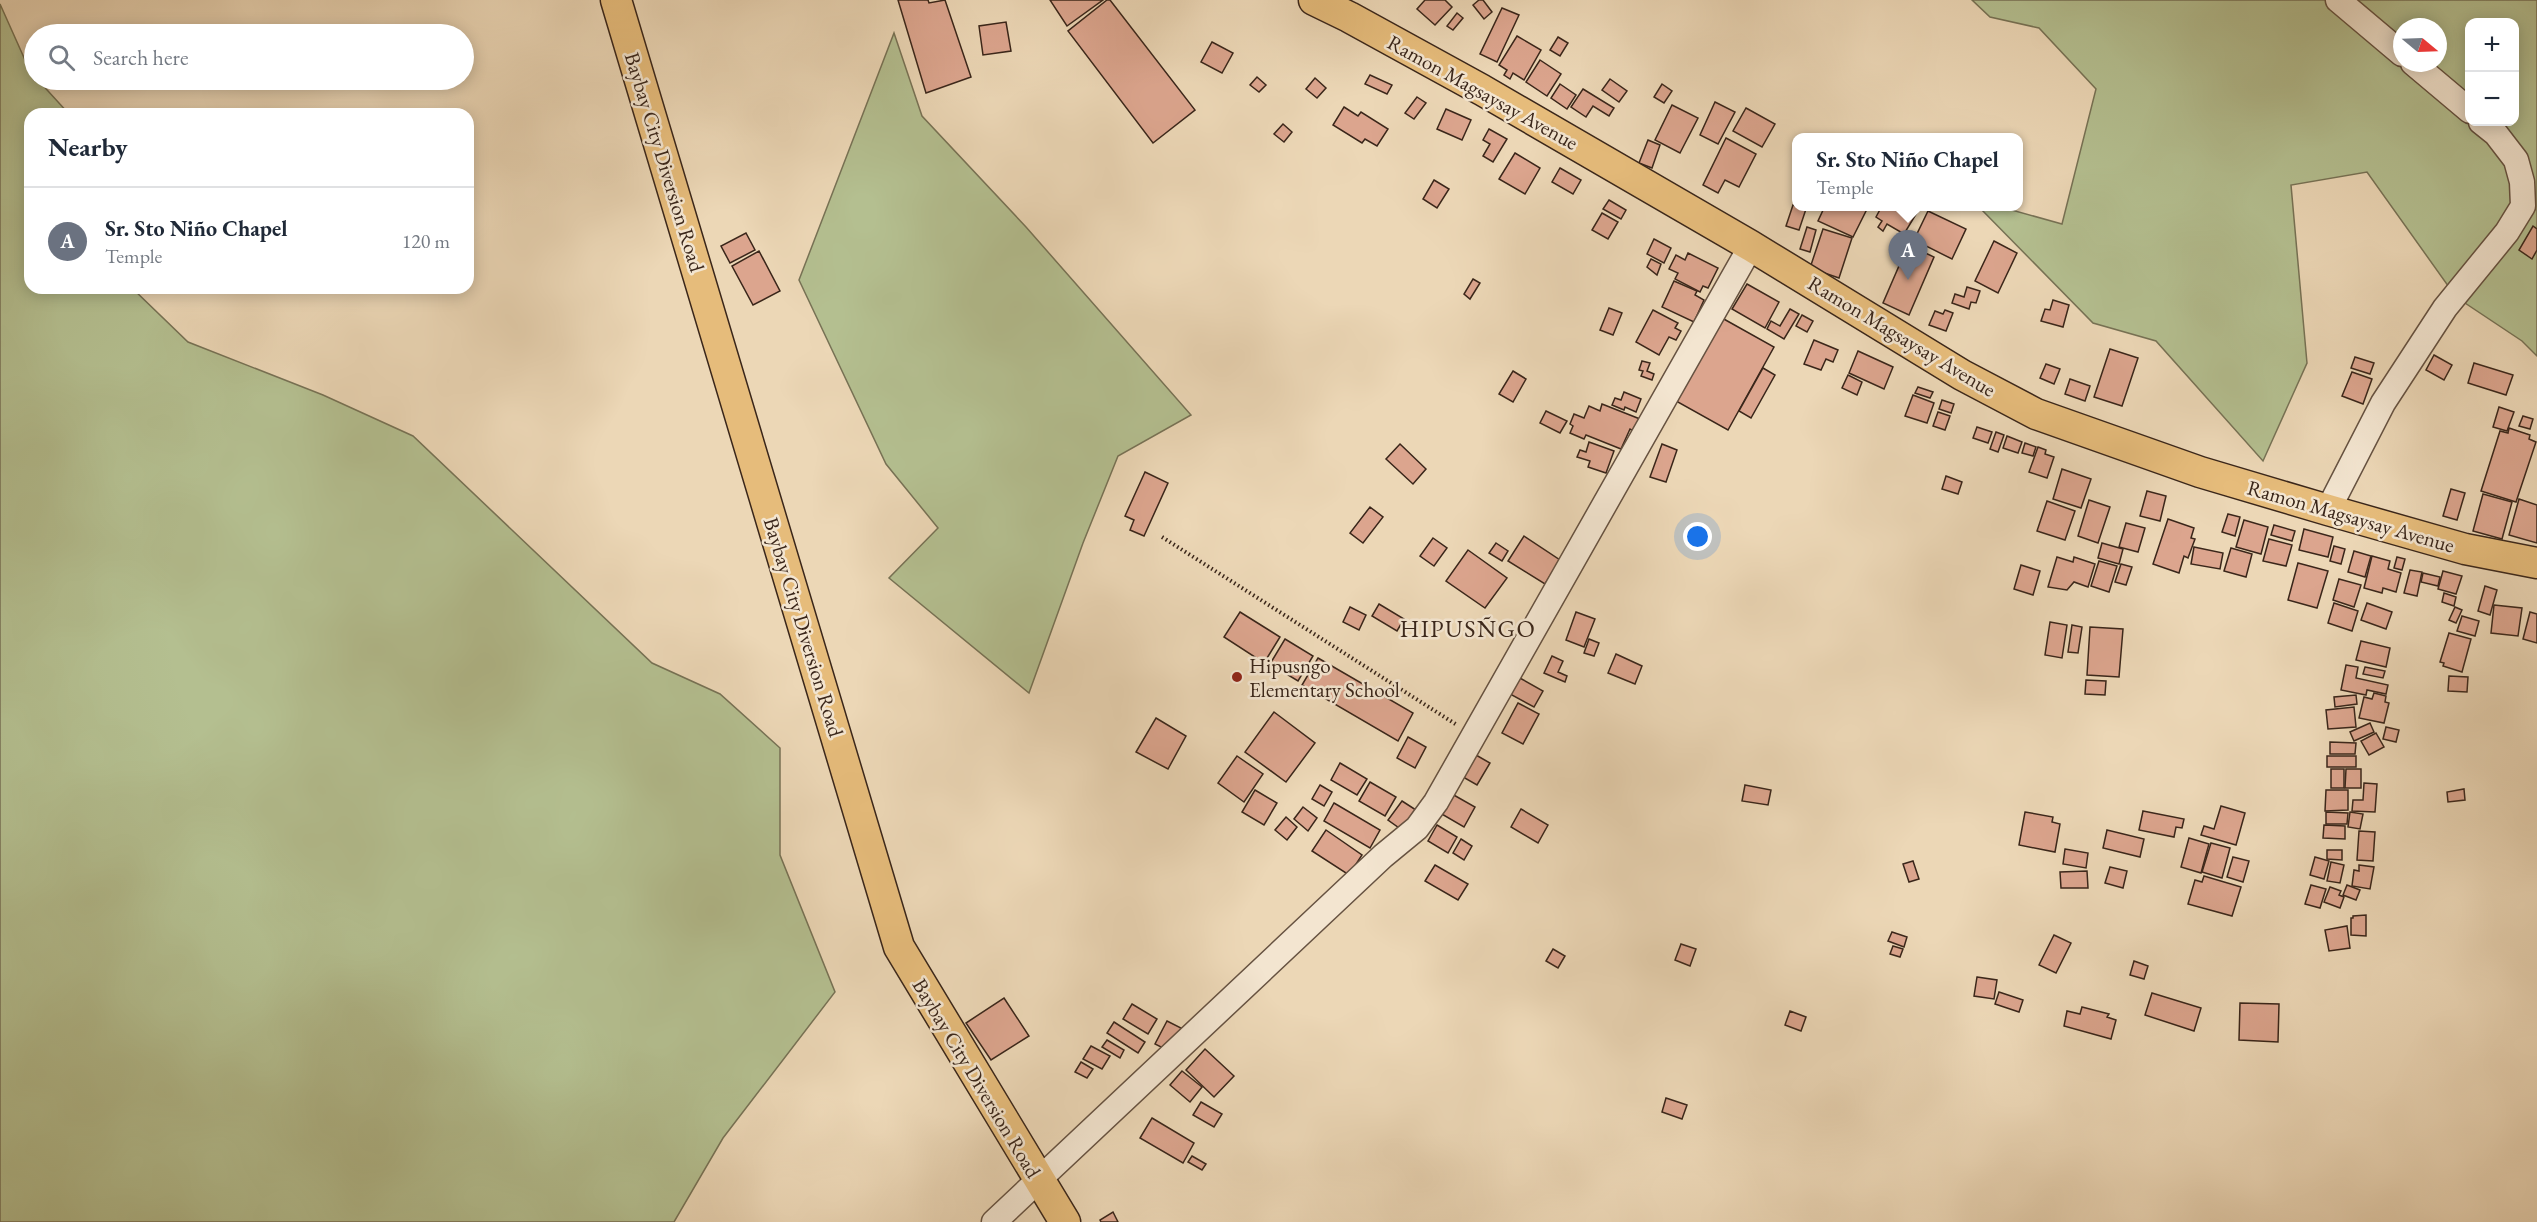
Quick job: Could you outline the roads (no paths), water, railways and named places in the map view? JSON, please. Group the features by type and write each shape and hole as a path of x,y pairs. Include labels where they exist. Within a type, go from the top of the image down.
{"main road":[{"name":"Baybay City Diversion Road","path":"616,0 899,947 1065,1222"},
{"name":"Ramon Magsaysay Avenue","path":"1314,0 1482,90 1751,246 1962,375 2036,414 2200,472 2465,549 2537,563"}],"street":[{"path":"2338,0 2393,46"},
{"path":"2424,72 2465,108"},
{"path":"2328,510 2383,403 2445,308 2507,232 2523,206 2522,182 2516,160 2496,134 2486,126"},
{"path":"994,1222 1383,856 1417,828 1436,802 1751,246"}],"place":[{"name":"Sr. Sto Niño Chapel","path":"1908,280"},
{"name":"Hipusngo Elementary School","path":"1237,677"}],"district":[{"name":"HIPUSÑGO","path":"1468,628"}]}
